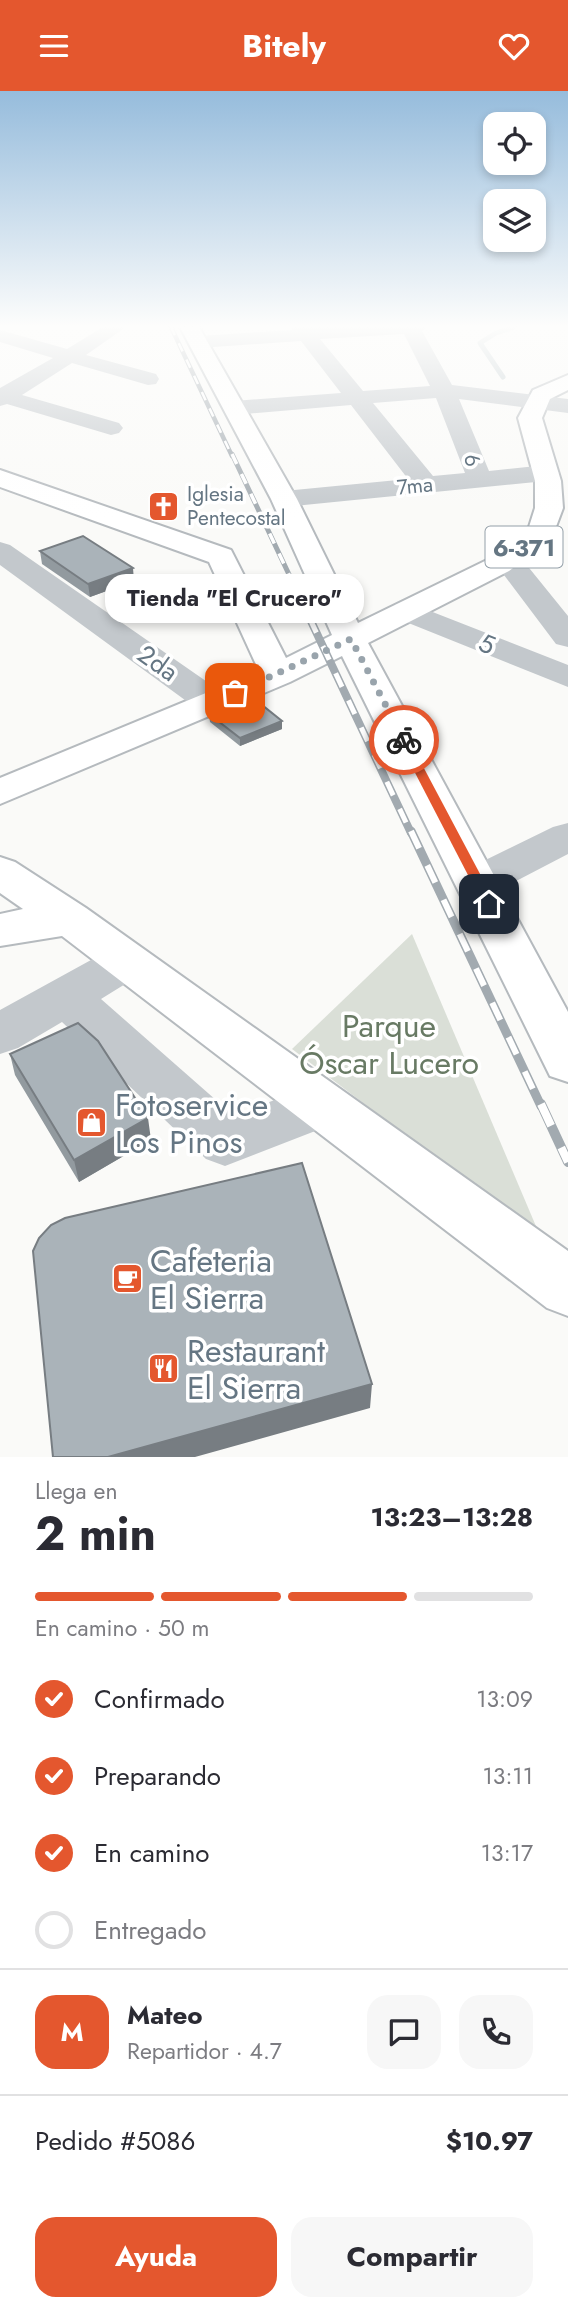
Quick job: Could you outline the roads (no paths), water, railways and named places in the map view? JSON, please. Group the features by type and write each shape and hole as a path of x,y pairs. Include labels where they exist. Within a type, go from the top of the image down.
{"main road":[{"path":"224,391 284,499 351,639 568,1061"},
{"path":"538,401 541,395 549,391"},
{"name":"6-371","path":"351,639 507,559 541,534 549,507 546,473 530,418 538,401"},
{"path":"0,478 221,556 278,675"},
{"path":"0,792 278,675 351,639"},
{"path":"0,872 71,919 567,1288"},
{"path":"0,930 27,923 71,919"}],"street":[{"path":"352,391 426,484"},
{"path":"234,408 444,391 568,406"},
{"name":"6","path":"444,391 480,479"},
{"path":"1,397 111,428"},
{"name":"7ma","path":"284,499 546,473"},
{"name":"2da","path":"0,551 213,703"},
{"path":"507,559 568,638"},
{"name":"5","path":"407,611 568,677"},
{"path":"478,882 568,837"},
{"path":"0,1034 127,961"},
{"path":"66,996 225,1142 322,1105"}],"railway":[{"path":"201,391 232,456"},
{"path":"232,454 311,621"},
{"path":"310,619 411,833"},
{"path":"411,831 541,1106"},
{"path":"541,1104 568,1162"}],"place":[{"name":"Iglesia Pentecostal","path":"164,506"},
{"name":"Tienda \"El Crucero\"","path":"235,693"},
{"name":"Fotoservice Los Pinos","path":"92,1123"},
{"name":"Cafeteria El Sierra","path":"127,1279"},
{"name":"Restaurant El Sierra","path":"164,1369"}],"park label":[{"name":"Parque Óscar Lucero","path":"389,1044"}]}
